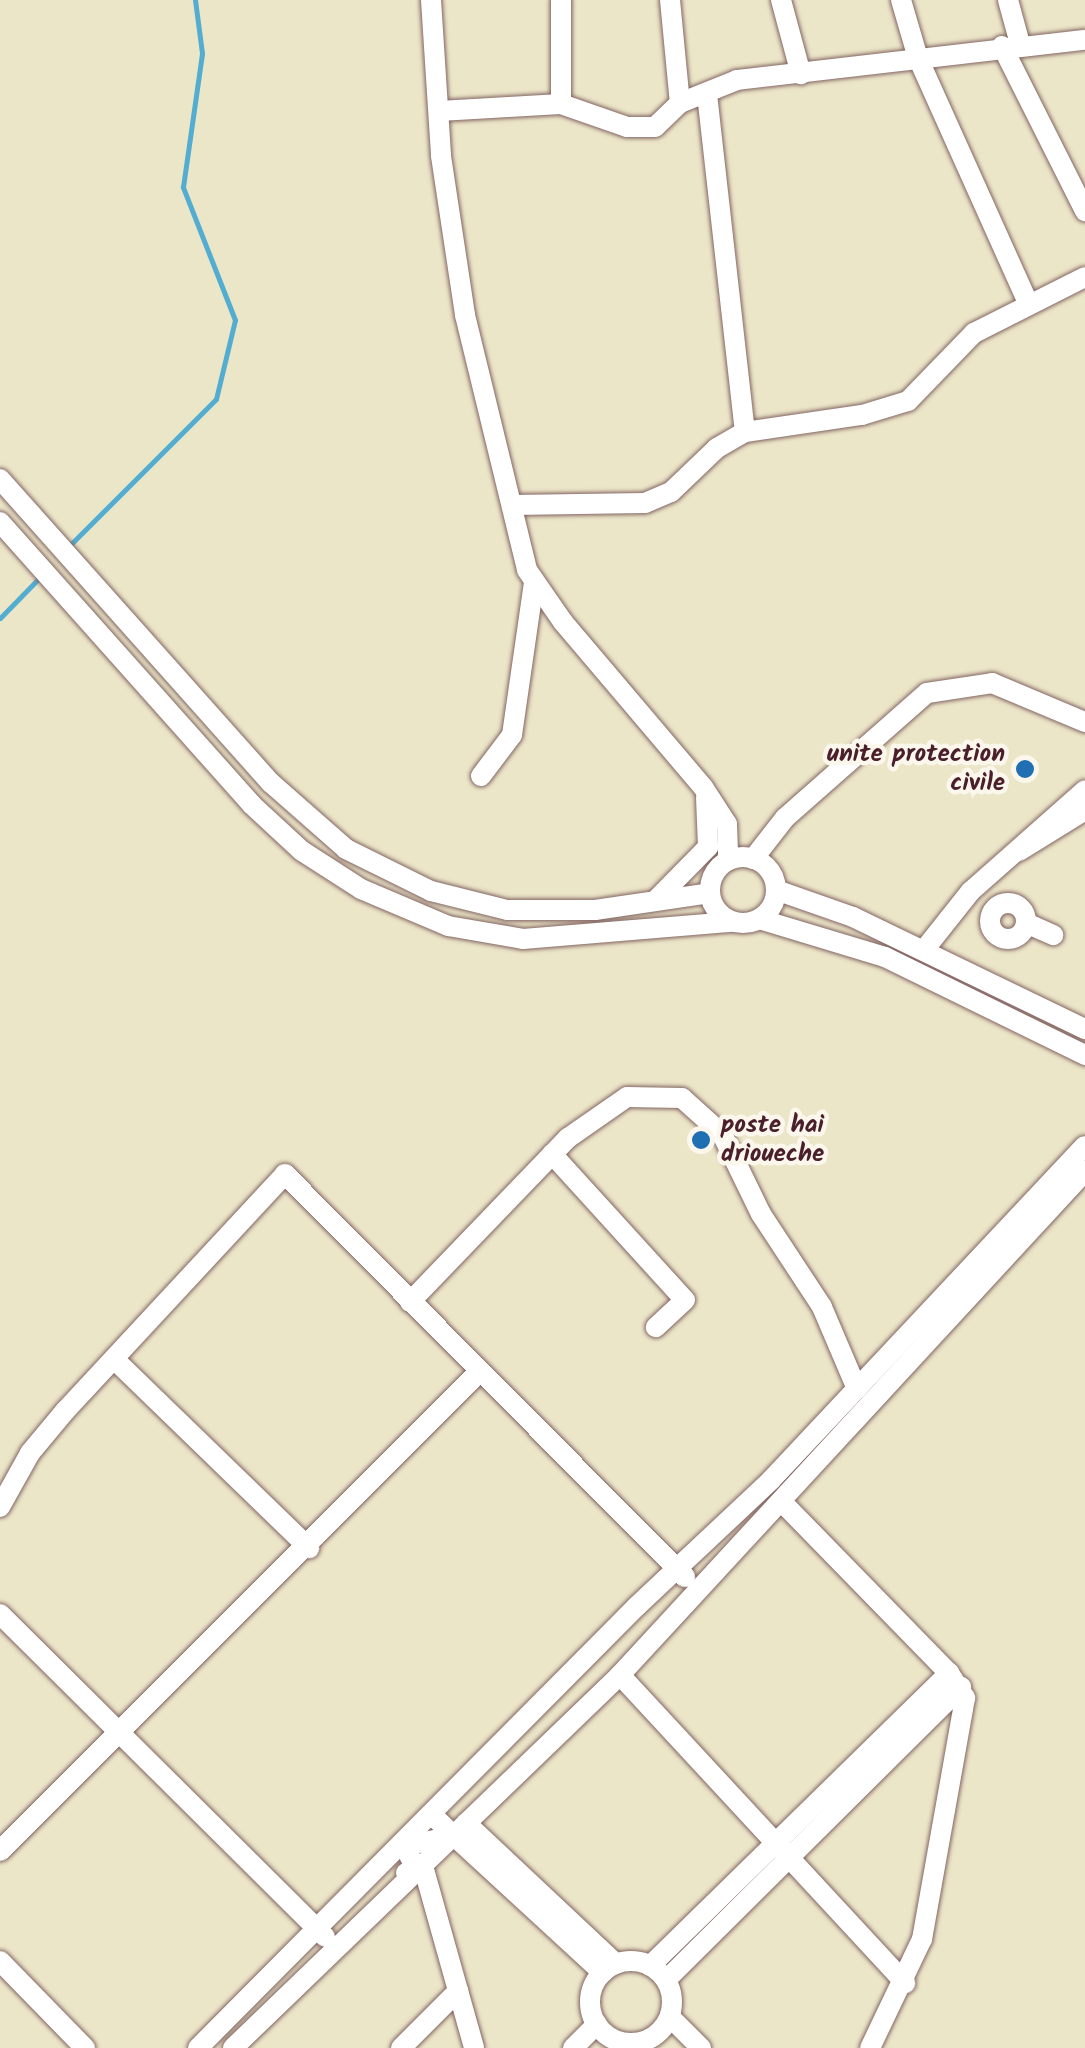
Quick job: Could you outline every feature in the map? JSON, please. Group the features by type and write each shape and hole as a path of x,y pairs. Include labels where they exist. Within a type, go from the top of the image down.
{"street":[{"path":"431,0 438,112 465,315 485,416 515,514 523,556 534,582 704,787 727,824 728,860"},
{"path":"560,0 562,104"},
{"path":"670,0 680,102"},
{"path":"782,0 801,74"},
{"path":"901,0 918,58 1028,303"},
{"path":"1008,0 1011,45 1085,210"},
{"path":"438,112 562,104 627,127 655,127 680,102 737,80 1011,45 1085,40"},
{"path":"707,94 746,432"},
{"path":"515,514 645,503 671,492 718,448 746,432 862,415 908,401 974,333 1085,277"},
{"path":"0,478 271,784 346,849 473,905 558,911 710,892"},
{"path":"0,522 251,804 330,871 424,918 522,940 759,919 886,958 1085,1055"},
{"path":"481,776 512,735 534,582"},
{"path":"753,858 785,818 927,694 992,683 1085,722"},
{"path":"653,902 708,848 704,787"},
{"path":"924,950 959,904 1085,790"},
{"path":"1008,856 1085,810"},
{"path":"731,922 714,908 712,876 728,860 753,858 768,868 776,890 924,950 1085,1028"},
{"path":"759,919 776,890"},
{"path":"959,904 990,920 1009,903 1023,911 1026,923 1053,934"},
{"path":"410,1302 552,1154 627,1097 682,1098 722,1134 762,1214 822,1307 857,1389"},
{"path":"198,2048 857,1389 1085,1146"},
{"path":"552,1154 685,1300 656,1327"},
{"path":"232,2048 620,1675 1085,1171"},
{"path":"0,1507 30,1452 285,1174 697,1590"},
{"path":"114,1359 309,1548"},
{"path":"0,1851 309,1548 479,1372"},
{"path":"781,1501 955,1680 965,1698 922,1939 905,1984 870,2048"},
{"path":"0,1614 337,1949"},
{"path":"620,1675 905,1984"},
{"path":"658,1973 776,1843 955,1680"},
{"path":"431,1814 460,1830 609,1969 658,1973 791,1860 955,1680"},
{"path":"367,1879 421,1869"},
{"path":"421,1869 474,2048"},
{"path":"0,1962 84,2048"},
{"path":"600,2036 590,2003 609,1969"},
{"path":"658,1973 670,2017 701,2048"},
{"path":"401,2048 458,1991"},
{"path":"573,2048 600,2036 634,2044 662,2042 670,2017"}],"waterway":[{"path":"68,547 216,399 235,320 183,187 202,53 195,0"},
{"path":"0,618 40,577"}],"place":[{"name":"unite protection civile","path":"1025,769"},
{"name":"poste hai drioueche","path":"701,1140"}]}
